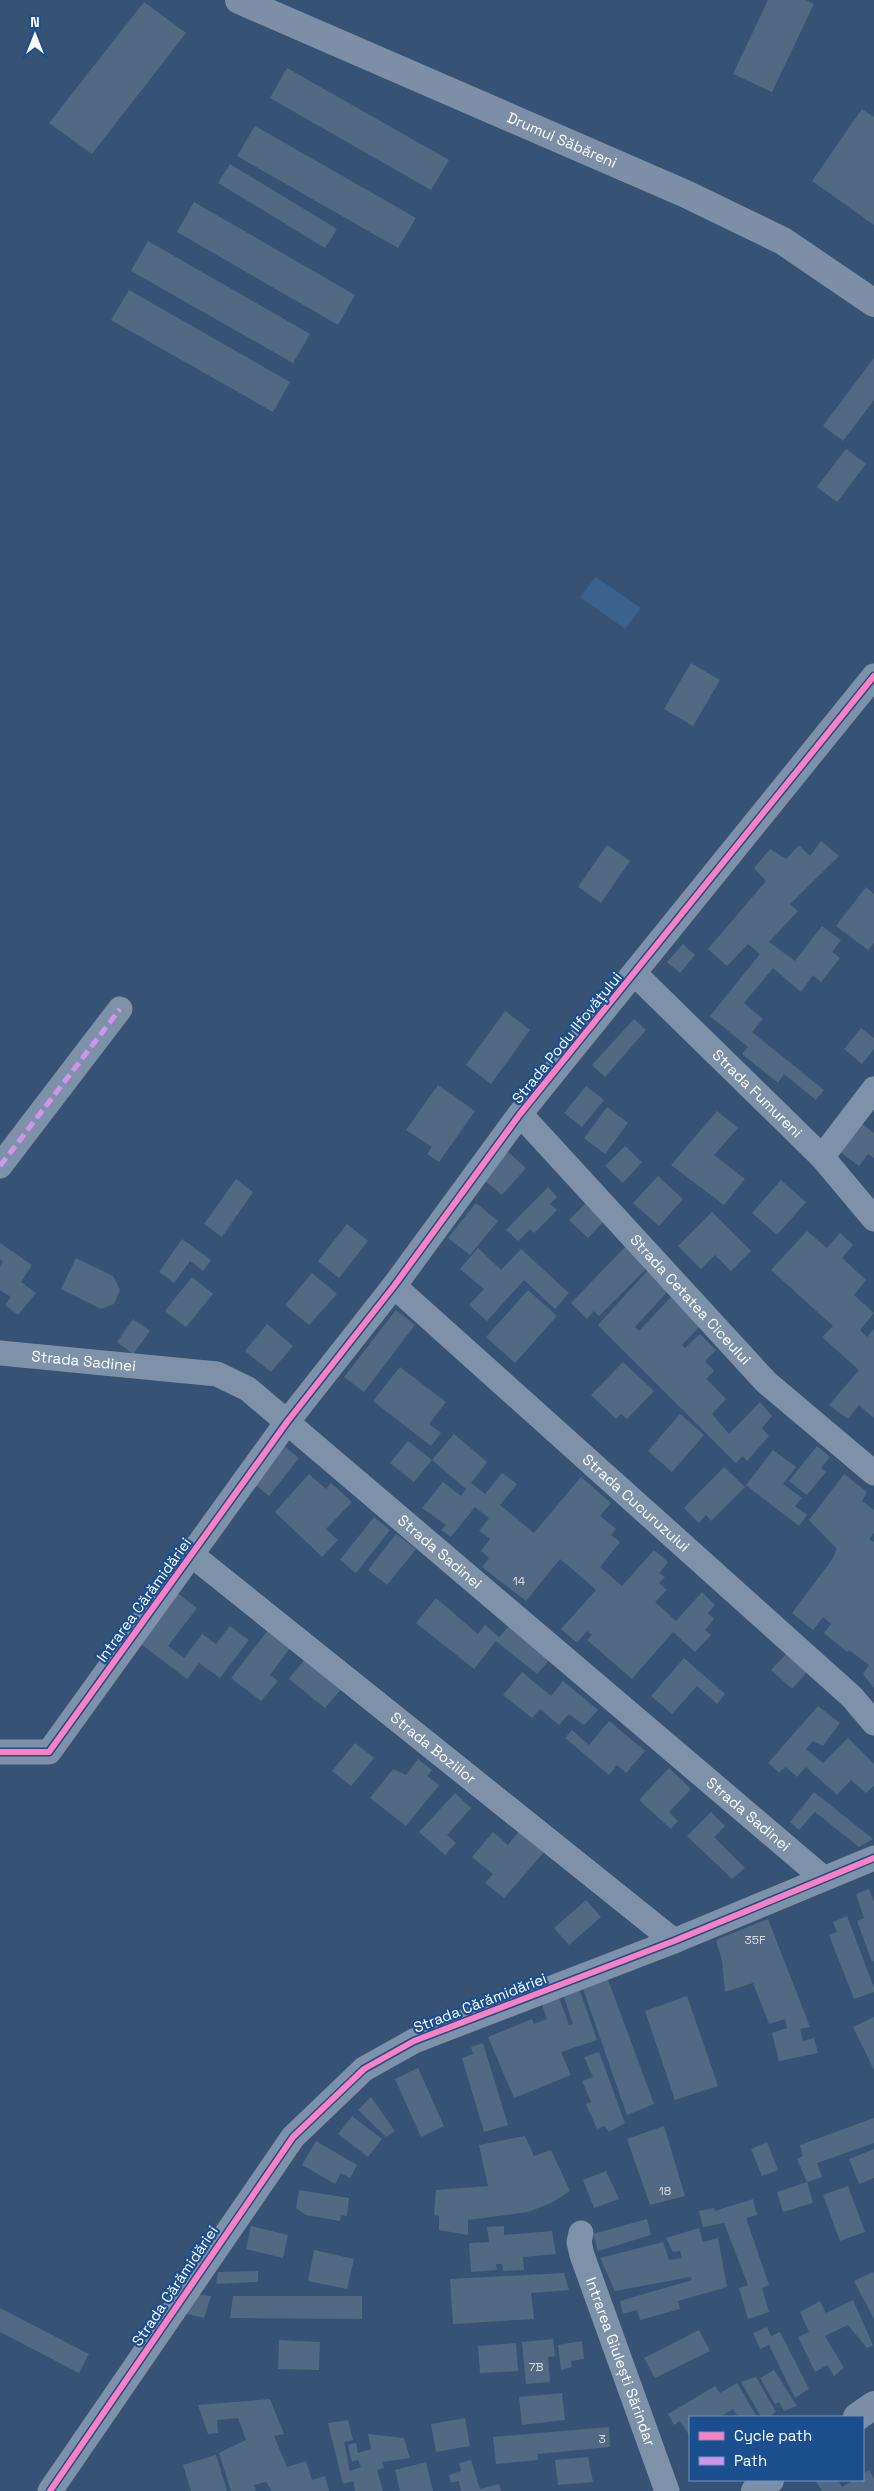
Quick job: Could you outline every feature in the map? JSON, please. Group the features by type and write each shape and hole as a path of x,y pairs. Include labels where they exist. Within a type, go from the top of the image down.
{"main road":[{"name":"Drumul Săbăreni","path":"238,0 686,194 783,241 874,303"},
{"path":"858,2416 874,2405"},
{"path":"755,2491 769,2481"}],"street":[{"name":"Strada Podu Ilfovățului","path":"287,1422 394,1286 520,1114 636,974 874,676"},
{"name":"Strada Fumureni","path":"636,974 822,1157 874,1219"},
{"path":"0,1166 120,1009"},
{"path":"822,1157 874,1089"},
{"name":"Strada Cetatea Ciceului","path":"520,1114 766,1382 874,1473"},
{"name":"Strada Cucuruzului","path":"394,1286 852,1697 874,1723"},
{"name":"Strada Sadinei","path":"0,1353 217,1374 248,1389 823,1878"},
{"name":"Intrarea Cărămidăriei","path":"0,1752 49,1752 287,1422"},
{"name":"Strada Boziilor","path":"192,1555 674,1941"},
{"name":"Strada Cărămidăriei","path":"50,2491 293,2137 364,2069 414,2041 674,1941 874,1858"},
{"name":"Intrarea Giulești Sărindar","path":"581,2233 582,2255 666,2491"}],"water":[{"path":"596,577 641,608 625,629 580,597"}],"building":[{"path":"768,0 806,0 814,4 772,92 733,74"},
{"path":"144,2 186,33 92,154 49,123"},
{"path":"287,68 449,160 431,190 270,98"},
{"path":"862,109 874,117 874,225 812,181"},
{"path":"255,126 416,218 398,248 237,156"},
{"path":"230,164 337,229 325,248 218,183"},
{"path":"194,202 355,295 338,325 177,232"},
{"path":"148,241 310,334 293,363 131,271"},
{"path":"129,290 290,382 273,412 111,320"},
{"path":"874,358 874,400 843,441 823,426"},
{"path":"846,449 866,464 837,502 817,487"},
{"path":"691,663 720,680 693,726 664,709"},
{"path":"821,841 839,856 790,904 798,911 769,942 795,961 822,926 841,940 832,952 840,958 821,982 813,975 801,992 773,968 744,1003 763,1019 752,1032 824,1090 816,1100 784,1074 778,1083 742,1054 748,1047 710,1016 760,954 748,944 727,966 708,949 766,881 754,868 770,849 786,859 799,845 810,856"},
{"path":"607,845 630,861 601,903 578,887"},
{"path":"866,887 874,894 874,943 868,950 836,926"},
{"path":"683,944 695,955 680,973 667,962"},
{"path":"505,1011 530,1030 491,1084 466,1065"},
{"path":"634,1019 646,1030 605,1077 592,1065"},
{"path":"861,1028 874,1038 874,1049 862,1064 844,1049"},
{"path":"438,1085 475,1111 439,1162 427,1154 432,1147 406,1130"},
{"path":"586,1086 604,1100 582,1127 564,1113"},
{"path":"607,1107 628,1123 605,1154 584,1138"},
{"path":"717,1111 738,1128 714,1155 745,1179 724,1205 671,1165"},
{"path":"861,1123 874,1133 874,1158 868,1154 859,1166 840,1152"},
{"path":"625,1146 642,1162 623,1183 605,1166"},
{"path":"507,1151 526,1168 502,1195 483,1179"},
{"path":"658,1176 683,1199 659,1226 633,1203"},
{"path":"236,1179 253,1192 222,1237 204,1224"},
{"path":"781,1180 806,1202 777,1235 752,1213"},
{"path":"548,1187 557,1197 550,1204 557,1210 534,1233 530,1229 518,1241 506,1230"},
{"path":"476,1203 498,1221 470,1255 448,1238"},
{"path":"586,1203 604,1221 588,1238 569,1220"},
{"path":"712,1212 751,1251 731,1271 715,1255 701,1269 678,1246"},
{"path":"347,1224 368,1241 339,1278 318,1261"},
{"path":"807,1231 827,1248 840,1233 853,1245 842,1258 866,1280 854,1295 874,1313 860,1330 867,1337 874,1329 874,1418 859,1405 848,1419 829,1405 859,1370 822,1337 833,1326 771,1270"},
{"path":"182,1239 211,1260 203,1271 190,1261 174,1283 159,1272"},
{"path":"0,1243 32,1265 21,1282 36,1293 18,1315 5,1305 11,1297 0,1290 0,1267 3,1262 0,1259"},
{"path":"628,1244 650,1265 599,1316 594,1311 587,1319 571,1303"},
{"path":"478,1248 501,1270 521,1249 569,1293 555,1309 524,1280 487,1321 469,1305 484,1289 460,1269"},
{"path":"76,1258 113,1276 120,1290 114,1304 101,1309 61,1289"},
{"path":"648,1270 669,1290 635,1327 639,1331 673,1295 701,1325 682,1345 685,1348 700,1334 716,1350 705,1361 714,1371 706,1379 726,1399 712,1414 729,1434 760,1402 772,1416 762,1428 769,1436 747,1461 743,1456 736,1463 598,1325"},
{"path":"312,1273 337,1294 309,1325 285,1305"},
{"path":"192,1277 213,1294 186,1327 165,1311"},
{"path":"528,1290 557,1316 515,1363 486,1337"},
{"path":"396,1310 415,1325 364,1392 344,1377"},
{"path":"133,1319 150,1331 133,1354 117,1342"},
{"path":"267,1324 293,1346 271,1372 245,1351"},
{"path":"623,1362 654,1391 627,1419 621,1414 616,1419 591,1395"},
{"path":"400,1367 446,1402 429,1424 441,1433 431,1446 373,1401"},
{"path":"680,1414 704,1435 672,1472 648,1451"},
{"path":"454,1434 487,1462 471,1483 485,1494 502,1473 517,1484 500,1505 534,1533 581,1477 611,1503 600,1516 616,1529 611,1535 620,1542 600,1567 622,1586 654,1550 668,1562 659,1573 665,1577 659,1583 667,1590 655,1602 676,1621 702,1592 715,1605 708,1613 714,1619 705,1630 711,1635 695,1652 673,1632 632,1679 587,1640 592,1635 587,1631 577,1643 561,1629 596,1590 571,1568 560,1559 526,1601 482,1567 489,1558 481,1551 490,1539 479,1531 489,1518 475,1507 451,1537 441,1530 446,1525 422,1508 443,1482 461,1496 466,1489 432,1460"},
{"path":"278,1441 299,1458 269,1496 248,1479"},
{"path":"408,1441 432,1460 414,1482 390,1463"},
{"path":"817,1446 830,1457 821,1468 826,1472 807,1495 789,1481"},
{"path":"773,1450 796,1467 783,1484 802,1498 795,1506 807,1515 799,1526 746,1485"},
{"path":"724,1467 745,1487 711,1521 706,1515 699,1523 684,1508"},
{"path":"309,1474 326,1489 331,1483 352,1502 326,1529 338,1540 322,1557 275,1512"},
{"path":"844,1474 867,1492 862,1501 874,1510 874,1533 869,1539 874,1542 874,1688 863,1674 869,1665 849,1650 847,1652 824,1633 831,1624 823,1617 813,1630 792,1613 831,1561 837,1549 809,1520"},
{"path":"374,1517 390,1530 356,1573 340,1560"},
{"path":"396,1534 416,1549 387,1585 368,1570"},
{"path":"176,1592 197,1608 168,1646 184,1658 202,1634 216,1644 230,1626 249,1640 220,1678 199,1663 187,1679 138,1642"},
{"path":"436,1598 478,1634 485,1625 499,1637 511,1624 551,1658 537,1674 496,1641 474,1669 416,1623"},
{"path":"268,1630 290,1648 270,1675 278,1681 261,1701 231,1678"},
{"path":"787,1653 807,1672 792,1689 771,1670"},
{"path":"684,1658 725,1694 717,1704 697,1686 672,1714 651,1696"},
{"path":"305,1659 341,1689 325,1708 289,1679"},
{"path":"522,1672 551,1696 563,1681 598,1710 584,1725 569,1714 559,1725 540,1709 532,1718 503,1695"},
{"path":"818,1706 840,1723 823,1746 813,1741 806,1749 823,1763 848,1738 874,1764 874,1786 866,1793 851,1780 837,1795 806,1767 797,1777 786,1767 779,1772 768,1763"},
{"path":"609,1721 645,1751 626,1773 617,1765 609,1775 565,1738 572,1730 589,1745"},
{"path":"355,1743 374,1758 351,1786 332,1771"},
{"path":"418,1759 432,1770 427,1776 439,1785 406,1826 370,1798 393,1769 406,1775"},
{"path":"669,1768 691,1789 669,1812 678,1821 671,1829 639,1800"},
{"path":"814,1792 873,1839 859,1847 815,1812 799,1830 790,1822"},
{"path":"455,1793 471,1808 447,1835 456,1843 445,1855 419,1832"},
{"path":"711,1812 725,1826 714,1837 745,1868 732,1879 687,1836"},
{"path":"519,1831 544,1852 504,1898 485,1883 493,1874 472,1857 493,1832 508,1845"},
{"path":"869,1889 874,1902 874,1961 872,1962 857,1921 864,1918 856,1894"},
{"path":"586,1900 601,1917 569,1945 554,1928"},
{"path":"847,1916 874,1988 874,1992 854,1999 829,1935 837,1932 833,1922"},
{"path":"768,1919 810,2027 800,2029 803,2041 814,2038 818,2053 779,2061 772,2033 787,2028 785,2019 769,2024 753,1983 725,1992 722,1961 716,1940"},
{"path":"607,1977 654,2104 627,2115 582,1986"},
{"path":"579,1988 597,2040 561,2052 571,2075 514,2098 488,2037 532,2019 534,2024 547,2019 541,2002 558,1995 569,2025 573,2024 563,1994"},
{"path":"687,1996 718,2086 675,2100 645,2011"},
{"path":"874,2017 874,2070 853,2027"},
{"path":"483,2043 508,2125 484,2132 462,2058 473,2054 471,2047"},
{"path":"599,2052 625,2123 609,2132 605,2126 597,2129 586,2104 591,2102 582,2081 593,2077 584,2057"},
{"path":"418,2068 444,2126 421,2137 395,2079"},
{"path":"371,2097 395,2131 386,2137 358,2110"},
{"path":"352,2116 382,2139 368,2157 338,2134"},
{"path":"874,2118 874,2143 817,2163 822,2177 807,2182 797,2159 803,2156 800,2145"},
{"path":"664,2126 685,2196 650,2205 627,2139"},
{"path":"525,2136 534,2156 551,2150 570,2191 551,2203 528,2212 468,2220 468,2235 439,2230 439,2216 434,2215 436,2190 488,2186 479,2145"},
{"path":"316,2141 357,2165 350,2178 341,2173 335,2184 302,2165"},
{"path":"767,2142 778,2170 762,2176 751,2149"},
{"path":"874,2149 874,2178 859,2184 849,2159"},
{"path":"606,2171 619,2199 594,2208 583,2180"},
{"path":"807,2182 813,2203 783,2212 777,2192"},
{"path":"848,2186 865,2232 840,2241 823,2195"},
{"path":"299,2190 349,2198 347,2216 341,2215 340,2221 306,2215 296,2208"},
{"path":"753,2199 757,2215 746,2218 769,2285 762,2288 769,2312 748,2319 739,2288 748,2285 724,2223 703,2227 699,2211 714,2208 715,2211"},
{"path":"647,2219 651,2235 598,2251 593,2234"},
{"path":"251,2226 288,2235 283,2258 246,2249"},
{"path":"504,2226 504,2235 552,2231 556,2254 523,2257 524,2270 503,2271 502,2264 496,2264 497,2270 471,2272 469,2243 489,2242 487,2227"},
{"path":"699,2228 703,2242 718,2238 727,2287 678,2301 680,2309 640,2320 637,2310 623,2314 620,2301 692,2280 690,2277 615,2291 600,2258 663,2242 669,2260 682,2258 680,2251 673,2252 666,2238"},
{"path":"314,2250 354,2259 347,2289 308,2281"},
{"path":"258,2271 258,2282 216,2284 218,2272"},
{"path":"873,2272 874,2274 874,2319 854,2281"},
{"path":"564,2273 569,2290 531,2293 534,2319 453,2324 450,2279"},
{"path":"195,2294 211,2296 204,2318 187,2314"},
{"path":"233,2296 362,2296 362,2319 230,2318"},
{"path":"853,2300 873,2345 867,2348 848,2325 825,2336 844,2368 834,2376 827,2365 815,2372 798,2337 809,2332 800,2312 820,2301 826,2313"},
{"path":"0,2308 89,2354 79,2373 0,2332"},
{"path":"767,2327 771,2336 780,2332 809,2389 795,2398 769,2345 760,2349 753,2333"},
{"path":"699,2330 710,2351 655,2378 644,2358"},
{"path":"553,2339 555,2356 548,2357 550,2382 526,2384 522,2342"},
{"path":"279,2340 320,2342 319,2370 278,2369"},
{"path":"582,2341 584,2359 571,2361 572,2367 561,2370 558,2345"},
{"path":"516,2343 518,2371 480,2373 478,2346"},
{"path":"774,2370 797,2406 784,2411 779,2402 775,2404 760,2378"},
{"path":"756,2377 776,2412 770,2416 760,2416 741,2382"},
{"path":"737,2383 756,2416 737,2416 733,2409 722,2416 689,2416 689,2435 680,2421 674,2425 668,2414 715,2386 720,2393"},
{"path":"562,2393 565,2420 522,2425 519,2397"},
{"path":"270,2399 284,2434 274,2436 287,2467 306,2461 312,2480 325,2476 329,2491 272,2491 266,2482 254,2485 256,2491 231,2491 219,2453 246,2440 238,2418 217,2420 218,2433 208,2434 198,2405"},
{"path":"465,2418 470,2446 436,2452 431,2424"},
{"path":"348,2420 353,2440 344,2442 350,2471 361,2467 358,2460 352,2462 348,2445 356,2443 358,2453 371,2449 368,2434 404,2438 410,2458 382,2462 384,2468 377,2470 383,2491 355,2491 353,2481 343,2484 328,2423"},
{"path":"609,2427 610,2447 538,2454 538,2460 496,2464 493,2437"},
{"path":"216,2455 227,2491 191,2491 183,2465"},
{"path":"588,2457 593,2482 558,2485 555,2460"},
{"path":"471,2460 480,2489 499,2484 501,2491 461,2491 459,2481 451,2483 449,2475 461,2471 459,2463"},
{"path":"426,2462 433,2491 400,2491 395,2470"},
{"path":"869,2470 874,2479 874,2491 822,2491 816,2481 839,2481 842,2487 852,2481 864,2481 864,2473"}],"marked path":[{"path":"0,1166 120,1009"}],"cycle path":[{"path":"0,1752 49,1752 287,1422 394,1286 520,1114 874,676"},
{"path":"50,2491 293,2137 364,2069 414,2041 674,1941 874,1858"}]}
